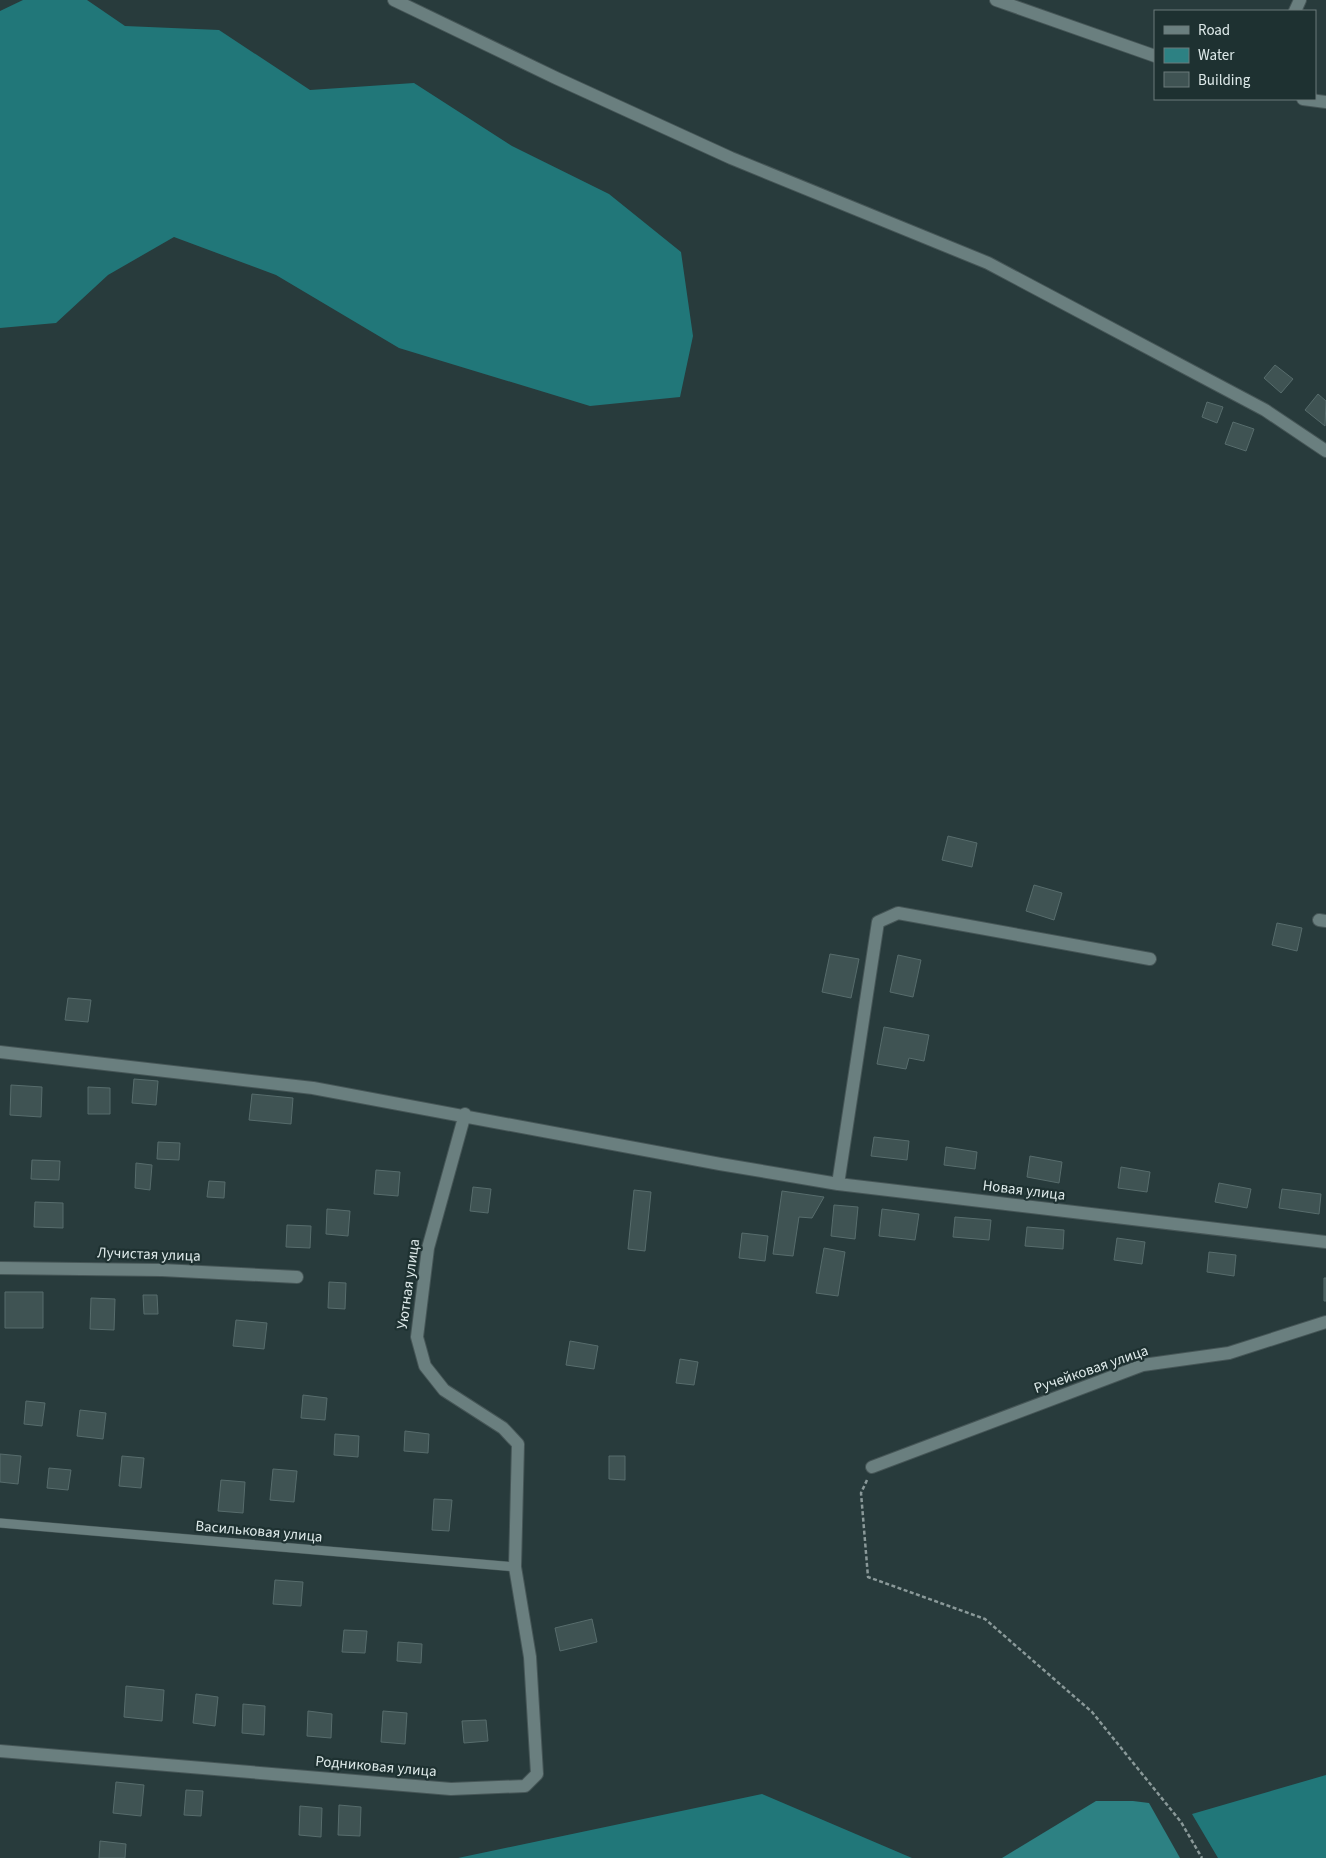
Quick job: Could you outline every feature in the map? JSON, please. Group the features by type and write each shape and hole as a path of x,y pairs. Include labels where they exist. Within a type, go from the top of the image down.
{"street":[{"path":"394,0 556,78 731,158 988,263 1264,410 1326,451"},
{"path":"996,0 1154,56"},
{"path":"1311,100 1326,102"},
{"path":"838,1184 878,922 898,913 1150,960"},
{"name":"Новая улица","path":"0,1052 313,1088 465,1114 720,1164 838,1184 1326,1242"},
{"name":"Уютная улица","path":"465,1114 428,1248 417,1337 425,1366 444,1390 503,1428 518,1444 515,1567"},
{"name":"Лучистая улица","path":"0,1268 162,1270 297,1277"},
{"name":"Ручейковая улица","path":"872,1467 1143,1365 1229,1353 1326,1322"},
{"name":"Родниковая улица","path":"0,1751 451,1789 524,1786 537,1774 537,1750 530,1657 515,1567"}],"lane":[{"name":"Васильковая улица","path":"0,1523 515,1567"}],"path":[{"path":"872,1467 861,1493 868,1577 985,1619 1092,1712 1181,1822 1202,1858"}],"shaded area":[{"path":"23,0 87,0 125,26 219,30 310,90 414,83 512,146 609,194 681,252 693,336 680,397 590,406 399,348 276,275 174,237 108,275 56,323 0,328 0,11"},
{"path":"1326,1775 1326,1858 1218,1858 1192,1814"},
{"path":"762,1794 912,1858 458,1858"}],"water":[{"path":"1096,1801 1149,1803 1180,1858 1002,1858"}],"building":[{"path":"1275,365 1293,379 1281,393 1264,378"},
{"path":"1318,394 1326,401 1325,426 1305,410"},
{"path":"1207,402 1223,407 1217,423 1202,417"},
{"path":"1233,422 1254,429 1246,451 1225,444"},
{"path":"948,836 977,843 972,867 942,860"},
{"path":"1034,885 1062,893 1054,920 1026,911"},
{"path":"1277,923 1302,928 1297,951 1272,945"},
{"path":"830,954 859,959 851,998 822,992"},
{"path":"898,955 921,960 913,997 890,992"},
{"path":"68,998 91,1000 88,1022 65,1020"},
{"path":"884,1027 929,1035 924,1061 909,1058 906,1069 877,1064"},
{"path":"134,1079 158,1081 156,1105 132,1103"},
{"path":"11,1085 42,1087 41,1117 10,1115"},
{"path":"88,1087 110,1088 110,1114 88,1114"},
{"path":"252,1094 293,1098 291,1124 249,1120"},
{"path":"874,1137 909,1141 907,1160 871,1156"},
{"path":"158,1142 180,1143 179,1160 157,1159"},
{"path":"946,1147 977,1152 975,1169 944,1165"},
{"path":"1030,1156 1062,1162 1059,1183 1027,1177"},
{"path":"32,1160 60,1161 59,1180 31,1179"},
{"path":"136,1163 152,1165 150,1190 135,1188"},
{"path":"1121,1167 1150,1172 1147,1192 1118,1188"},
{"path":"376,1170 400,1172 398,1196 374,1194"},
{"path":"209,1181 225,1182 224,1198 207,1197"},
{"path":"1219,1183 1251,1189 1247,1208 1215,1202"},
{"path":"473,1187 491,1189 488,1213 470,1211"},
{"path":"1282,1189 1321,1194 1319,1214 1279,1208"},
{"path":"634,1190 651,1192 645,1251 628,1249"},
{"path":"782,1191 824,1197 812,1218 799,1217 793,1256 773,1254"},
{"path":"35,1202 63,1203 63,1228 34,1227"},
{"path":"834,1205 858,1207 855,1239 831,1236"},
{"path":"327,1209 350,1211 348,1236 326,1234"},
{"path":"882,1209 919,1214 915,1240 879,1236"},
{"path":"955,1217 991,1220 989,1240 953,1237"},
{"path":"287,1225 311,1226 310,1248 286,1247"},
{"path":"1027,1227 1064,1230 1063,1249 1025,1246"},
{"path":"742,1233 768,1236 765,1261 739,1258"},
{"path":"1117,1238 1145,1242 1142,1264 1114,1260"},
{"path":"824,1248 845,1252 838,1296 816,1293"},
{"path":"1209,1252 1236,1255 1234,1276 1207,1272"},
{"path":"1324,1278 1326,1278 1326,1301 1324,1301"},
{"path":"329,1282 346,1283 345,1309 328,1308"},
{"path":"5,1292 43,1292 43,1328 5,1328"},
{"path":"143,1295 157,1295 158,1314 144,1314"},
{"path":"91,1298 115,1299 114,1330 90,1329"},
{"path":"236,1320 267,1323 264,1349 233,1346"},
{"path":"570,1341 598,1346 594,1369 566,1365"},
{"path":"680,1359 698,1362 694,1385 676,1383"},
{"path":"303,1395 327,1398 325,1420 301,1418"},
{"path":"26,1401 45,1403 42,1426 24,1424"},
{"path":"80,1410 106,1413 103,1439 77,1436"},
{"path":"405,1431 429,1434 428,1453 404,1451"},
{"path":"335,1434 359,1436 358,1457 334,1455"},
{"path":"0,1454 21,1456 18,1484 0,1482"},
{"path":"122,1456 144,1458 141,1488 119,1486"},
{"path":"609,1456 625,1456 625,1480 609,1479"},
{"path":"49,1468 71,1470 68,1490 47,1488"},
{"path":"273,1469 297,1471 294,1502 270,1500"},
{"path":"221,1480 245,1482 243,1513 218,1511"},
{"path":"434,1499 452,1500 449,1531 432,1530"},
{"path":"275,1580 303,1582 301,1606 273,1604"},
{"path":"592,1619 597,1642 560,1651 555,1628"},
{"path":"344,1630 367,1631 365,1653 342,1652"},
{"path":"398,1642 422,1644 421,1663 397,1661"},
{"path":"126,1686 164,1690 162,1721 124,1717"},
{"path":"196,1694 218,1697 215,1726 193,1723"},
{"path":"243,1704 265,1706 264,1735 242,1733"},
{"path":"308,1711 332,1714 331,1738 307,1736"},
{"path":"383,1711 407,1713 405,1744 381,1742"},
{"path":"486,1720 488,1741 464,1743 462,1721"},
{"path":"116,1782 144,1785 141,1816 113,1813"},
{"path":"186,1790 203,1791 201,1816 184,1815"},
{"path":"339,1805 361,1807 360,1836 338,1835"},
{"path":"300,1806 322,1808 321,1837 299,1835"},
{"path":"100,1841 126,1844 125,1858 99,1858"}]}
